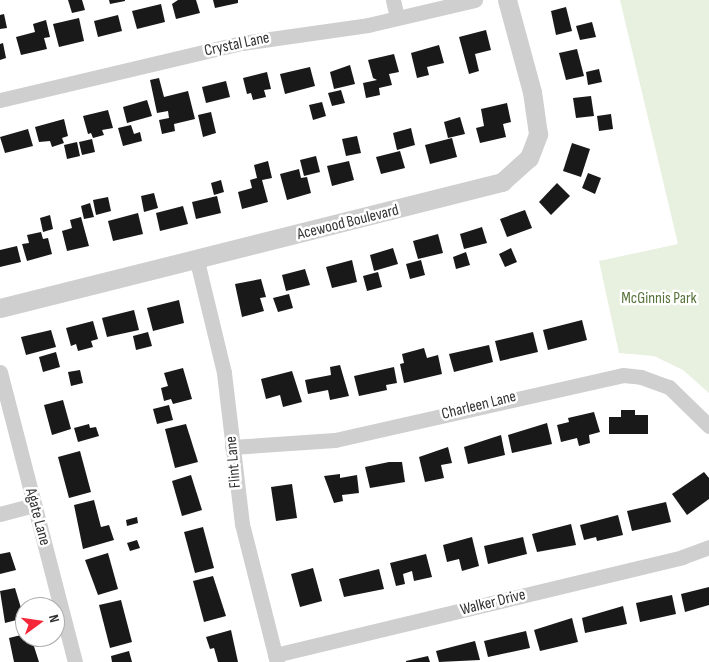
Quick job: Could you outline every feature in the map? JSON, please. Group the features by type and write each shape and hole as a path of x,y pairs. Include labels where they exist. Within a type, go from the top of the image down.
{"street":[{"path":"393,0 397,18"},
{"name":"Crystal Lane","path":"0,100 242,43 368,25 476,0"},
{"name":"Acewood Boulevard","path":"0,308 493,186 509,178 529,158 538,134 532,92 507,0"},
{"name":"Flint Lane","path":"196,261 224,373 242,524 276,659"},
{"name":"Agate Lane","path":"0,372 75,662"},
{"name":"Charleen Lane","path":"232,447 335,440 623,375 641,377 669,387 709,426"},
{"path":"0,514 34,504"},
{"name":"Walker Drive","path":"276,659 682,557 709,547"}],"green space":[{"name":"McGinnis Park","path":"620,0 709,0 709,393 683,370 654,356 619,353 599,261 678,244"}],"building":[{"path":"68,0 82,0 85,10 72,13"},
{"path":"109,0 125,0 125,1 110,4"},
{"path":"178,0 196,0 200,13 176,19 172,4"},
{"path":"213,0 238,0 238,3 215,8"},
{"path":"161,4 165,22 137,29 132,11"},
{"path":"566,7 572,31 556,35 551,11"},
{"path":"4,14 7,28 0,29 0,15"},
{"path":"118,15 122,31 98,37 94,21"},
{"path":"79,18 84,41 59,47 53,24"},
{"path":"46,20 50,37 44,38 47,49 21,55 16,37 35,32 33,24"},
{"path":"592,22 596,37 580,40 576,26"},
{"path":"486,30 491,50 475,54 479,71 469,74 459,37"},
{"path":"3,43 6,58 0,60 0,44"},
{"path":"439,45 444,63 427,67 429,75 417,78 411,53"},
{"path":"577,49 584,76 566,80 559,53"},
{"path":"394,54 399,72 389,74 392,85 379,88 380,95 366,98 363,83 377,80 373,78 368,60"},
{"path":"350,65 355,84 334,89 330,72"},
{"path":"310,67 315,86 285,94 280,74"},
{"path":"599,69 602,82 588,85 586,72"},
{"path":"267,72 271,89 264,90 266,97 253,100 251,93 247,94 243,78"},
{"path":"159,78 164,97 188,91 195,119 174,124 175,131 162,134 159,120 169,118 168,111 157,113 150,80"},
{"path":"226,81 230,97 206,103 202,87"},
{"path":"341,90 345,103 332,106 328,93"},
{"path":"591,96 594,116 576,118 573,98"},
{"path":"147,100 152,116 127,123 123,107"},
{"path":"322,102 326,116 313,120 309,105"},
{"path":"507,103 511,122 503,124 506,137 480,143 476,128 484,126 481,109"},
{"path":"108,110 113,128 102,130 104,135 93,138 91,133 88,134 83,116"},
{"path":"211,112 216,133 203,137 198,115"},
{"path":"611,114 613,129 599,131 597,116"},
{"path":"460,117 465,134 448,138 444,122"},
{"path":"64,119 68,136 62,138 64,143 52,147 50,141 39,142 35,127"},
{"path":"131,125 134,134 140,132 142,141 123,146 118,128"},
{"path":"411,128 415,145 397,150 393,133"},
{"path":"28,129 33,146 5,153 0,137"},
{"path":"357,136 361,153 346,156 342,139"},
{"path":"452,138 457,157 430,164 425,145"},
{"path":"92,139 95,152 82,155 79,142"},
{"path":"77,142 80,156 67,159 64,145"},
{"path":"572,143 590,149 581,177 563,171"},
{"path":"400,151 405,168 381,174 376,157"},
{"path":"316,156 320,172 304,176 300,160"},
{"path":"268,161 272,178 262,180 268,202 242,209 238,192 252,188 250,180 257,178 254,165"},
{"path":"349,161 354,180 332,186 327,166"},
{"path":"299,169 301,178 307,177 311,193 287,200 280,174"},
{"path":"588,173 601,178 595,194 582,188"},
{"path":"221,180 224,192 214,195 211,183"},
{"path":"557,183 570,196 551,215 539,202"},
{"path":"154,193 158,208 144,212 141,196"},
{"path":"217,196 221,213 196,219 192,202"},
{"path":"108,197 111,211 96,215 93,200"},
{"path":"90,203 94,217 84,219 81,206"},
{"path":"183,206 188,224 160,231 156,213"},
{"path":"525,210 532,228 507,237 500,219"},
{"path":"138,213 143,234 113,241 108,221"},
{"path":"50,215 53,229 43,232 40,218"},
{"path":"81,217 89,246 67,251 62,231 72,228 70,220"},
{"path":"482,227 487,243 464,249 460,234"},
{"path":"41,232 43,239 48,238 52,254 27,261 22,244 29,243 27,235"},
{"path":"438,234 443,253 418,259 413,241"},
{"path":"17,246 21,262 0,267 0,250"},
{"path":"393,248 398,264 374,271 370,255"},
{"path":"511,248 517,262 505,267 499,254"},
{"path":"466,252 470,265 456,269 453,257"},
{"path":"352,260 357,282 332,288 326,267"},
{"path":"421,260 425,275 410,279 406,264"},
{"path":"305,269 310,285 286,291 282,275"},
{"path":"378,272 382,287 367,291 363,276"},
{"path":"261,279 266,297 260,298 264,311 242,317 235,284"},
{"path":"289,294 293,308 278,312 273,298"},
{"path":"179,300 184,323 153,331 147,308"},
{"path":"134,310 139,330 107,337 102,318"},
{"path":"582,320 587,340 548,350 543,330"},
{"path":"93,321 98,339 91,341 93,347 78,351 76,344 71,346 66,328"},
{"path":"51,330 56,347 26,355 21,337"},
{"path":"148,332 152,346 136,350 133,336"},
{"path":"533,332 538,352 500,361 495,341"},
{"path":"489,345 493,362 454,372 449,354"},
{"path":"424,348 427,358 438,355 442,374 404,383 400,364 404,363 402,354"},
{"path":"56,352 60,367 43,372 39,357"},
{"path":"340,365 349,396 330,400 328,390 308,394 305,380 331,375 330,367"},
{"path":"394,367 397,383 386,385 387,390 359,396 354,376"},
{"path":"183,368 192,399 173,404 171,399 164,401 161,388 168,386 164,373"},
{"path":"80,370 83,383 71,386 68,372"},
{"path":"292,371 302,402 283,407 280,395 266,399 261,379"},
{"path":"63,400 71,429 52,435 44,405"},
{"path":"169,405 173,420 157,424 153,409"},
{"path":"621,410 635,410 635,415 648,415 648,434 609,434 609,417 621,417"},
{"path":"594,412 600,432 589,435 590,443 579,446 577,438 561,442 557,425 569,422 568,418"},
{"path":"547,423 552,444 512,453 508,435"},
{"path":"89,424 90,428 96,427 99,436 78,442 74,428"},
{"path":"186,424 198,462 175,468 165,429"},
{"path":"501,435 505,455 468,464 464,447"},
{"path":"448,447 452,463 441,465 444,478 425,482 419,457"},
{"path":"80,451 91,492 69,498 58,457"},
{"path":"389,462 402,462 405,482 370,488 365,467"},
{"path":"704,472 709,478 709,499 687,515 672,494"},
{"path":"340,474 340,478 357,475 359,493 342,495 343,501 334,503 324,476"},
{"path":"191,475 202,510 182,516 172,481"},
{"path":"292,484 297,518 276,521 271,487"},
{"path":"94,500 101,527 109,525 114,540 83,549 74,505"},
{"path":"666,502 671,522 632,531 627,511"},
{"path":"618,515 623,535 597,541 596,537 584,540 580,525"},
{"path":"137,517 138,523 127,526 126,520"},
{"path":"571,524 576,545 537,552 532,534"},
{"path":"203,527 214,568 195,573 184,532"},
{"path":"472,537 479,566 462,571 459,559 447,562 443,545"},
{"path":"523,537 527,554 488,564 484,546"},
{"path":"137,540 140,548 130,551 127,543"},
{"path":"10,552 16,570 0,574 0,554"},
{"path":"108,553 118,589 98,595 85,560"},
{"path":"426,554 432,577 414,581 412,571 403,574 405,584 396,586 390,563"},
{"path":"313,568 322,601 300,607 291,574"},
{"path":"379,569 384,589 344,597 339,579"},
{"path":"213,576 226,616 204,622 193,581"},
{"path":"709,587 709,605 685,612 681,594"},
{"path":"15,588 18,597 15,597 15,620 5,623 0,591"},
{"path":"672,595 676,614 640,622 636,603"},
{"path":"121,600 132,642 110,648 99,605"},
{"path":"623,606 627,624 585,633 582,618"},
{"path":"572,618 578,642 540,651 534,630"},
{"path":"231,630 238,662 218,662 214,648 210,649 206,637"},
{"path":"526,631 530,648 488,657 484,641"},
{"path":"15,636 15,647 34,647 39,662 14,662 9,638"},
{"path":"475,641 480,660 439,662 436,651"},
{"path":"129,651 132,662 112,662 111,656"},
{"path":"428,656 430,662 406,662 406,661"}]}
